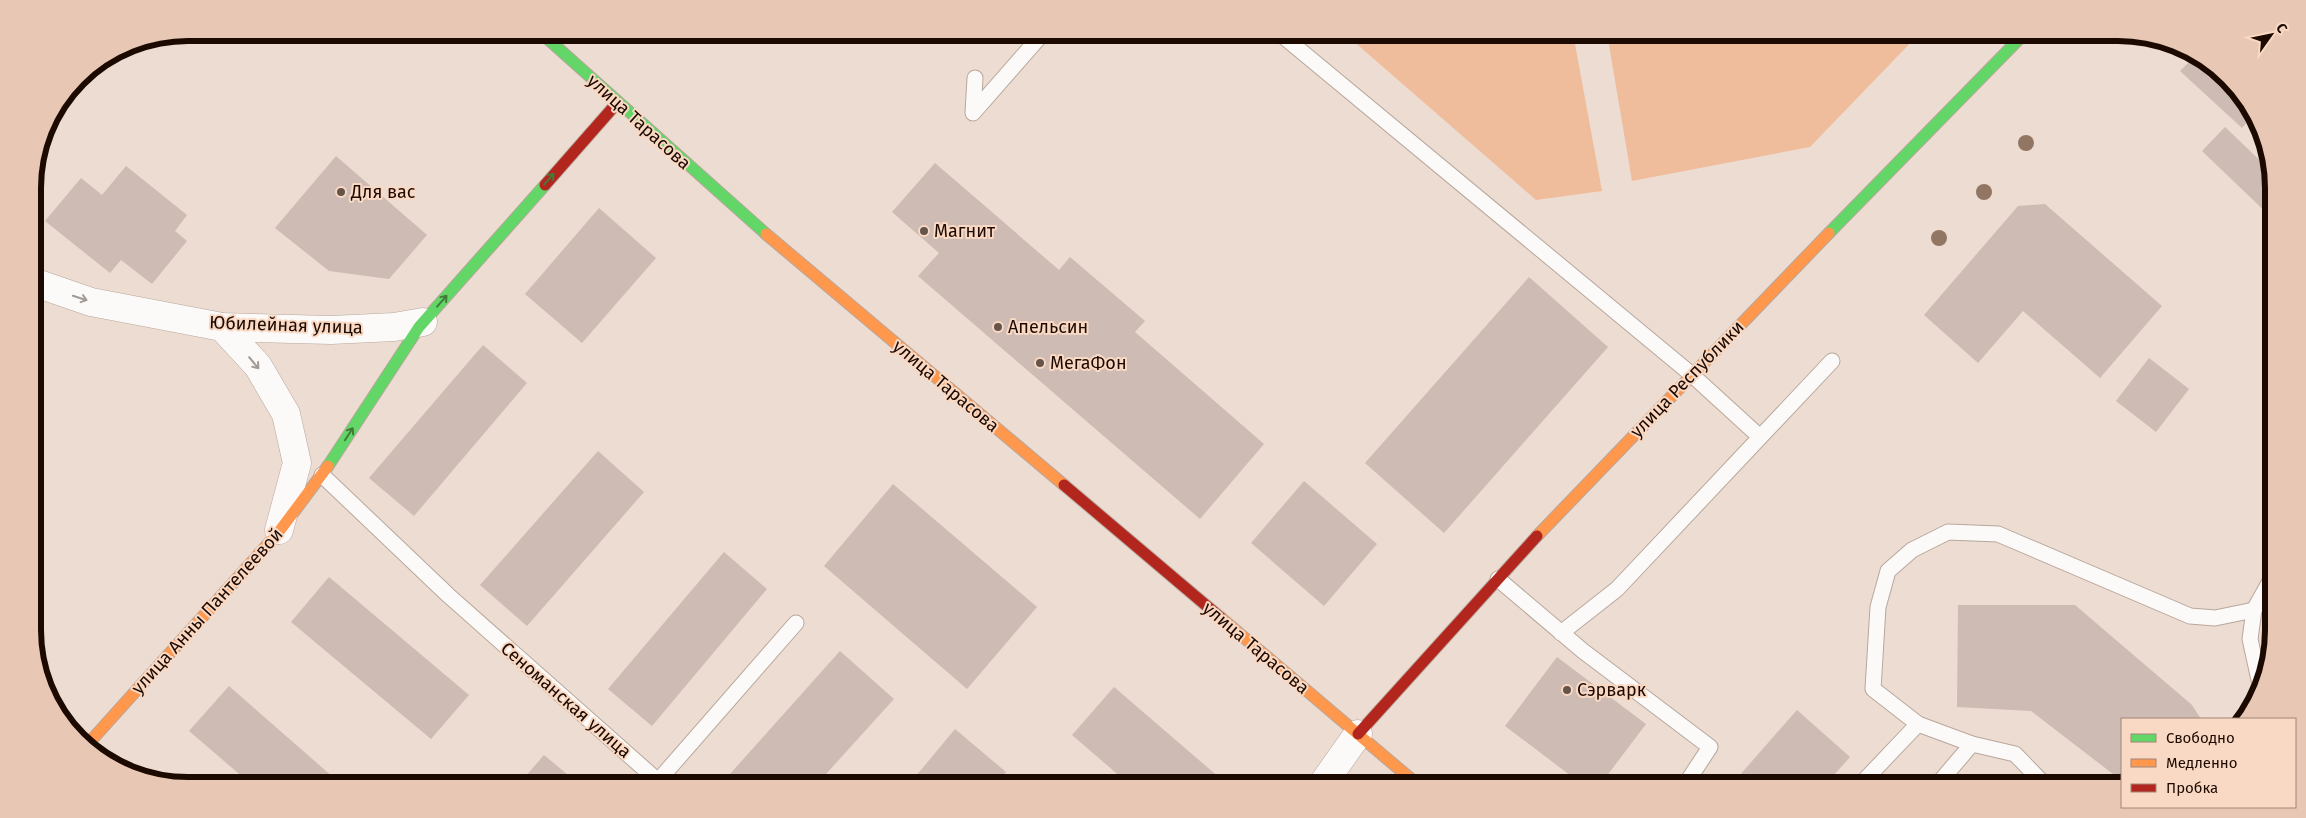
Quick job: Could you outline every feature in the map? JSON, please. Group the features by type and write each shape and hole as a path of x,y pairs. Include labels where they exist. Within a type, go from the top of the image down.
{"street":[{"name":"улица Республики","path":"1358,734 1498,579 1691,374 2017,41"},
{"name":"улица Тарасова","path":"551,42 617,103 762,230 1408,776"},
{"name":"улица Анны Пантелеевой","path":"91,740 278,533 322,475 423,322 617,103"},
{"name":"Юбилейная улица","path":"42,285 91,302 222,326 331,330 394,327 423,322"},
{"path":"222,326 258,366 286,414 297,463 278,533"},
{"path":"1328,776 1358,734"}],"lane":[{"path":"1289,41 1691,374 1760,437"},
{"path":"975,78 973,113 1036,42"},
{"path":"1560,632 1617,589 1832,361"},
{"name":"Сеноманская улица","path":"322,475 448,595 653,777"},
{"path":"2036,776 2015,754 1972,744 1918,724 1873,689 1878,607 1888,571 1912,550 1948,532 1998,534 2190,616 2215,618 2254,610"},
{"path":"1498,579 1560,632 1710,747 1691,776"},
{"path":"2258,674 2250,639 2254,610 2265,590"},
{"name":"Сеноманская улица","path":"662,777 796,624"},
{"path":"1868,776 1918,724"},
{"path":"1945,776 1972,744"}],"shaded area":[{"path":"1354,41 1575,41 1602,191 1536,200"},
{"path":"1609,41 1912,41 1810,147 1632,181"}],"building":[{"path":"2190,61 2199,66 2228,91 2249,121 2242,128 2180,71"},
{"path":"2225,127 2262,162 2265,211 2202,151"},
{"name":"Для вас","path":"336,156 427,235 389,279 329,271 275,228"},
{"path":"935,163 1059,270 1070,257 1145,321 1135,332 1264,444 1200,519 918,276 939,253 892,212"},
{"path":"126,166 187,215 175,231 187,241 152,284 121,260 110,273 45,221 81,178 102,195"},
{"path":"2045,204 2162,306 2100,378 2023,311 1978,363 1924,315 2018,206"},
{"path":"599,208 656,258 582,343 525,294"},
{"path":"1529,277 1608,347 1444,533 1365,463"},
{"path":"483,345 527,383 414,516 369,478"},
{"path":"2149,358 2189,389 2156,432 2116,401"},
{"path":"598,451 644,492 527,626 480,585"},
{"path":"1304,481 1377,544 1324,606 1251,543"},
{"path":"893,484 1037,607 967,689 824,566"},
{"path":"724,552 767,589 652,726 608,689"},
{"path":"329,577 469,695 431,739 291,622"},
{"path":"1958,605 2075,605 2192,705 2200,718 2121,718 2121,776 2116,776 2031,711 1957,707"},
{"path":"840,651 894,699 824,777 728,777"},
{"name":"Сэрварк","path":"1557,657 1646,724 1607,776 1571,776 1505,726"},
{"path":"229,686 333,777 243,777 189,731"},
{"path":"1114,687 1218,776 1120,777 1072,735"},
{"path":"1797,710 1850,757 1833,776 1739,776"},
{"path":"955,729 1006,772 1002,777 915,777"},
{"path":"544,755 570,777 525,777"}],"traffic: fast":[{"path":"1829,233 2017,41"},
{"path":"551,42 766,234"},
{"path":"328,466 419,327 545,185"}],"traffic: slow":[{"path":"1537,536 1829,233"},
{"path":"766,234 1064,485"},
{"path":"91,740 278,533 328,466"},
{"path":"1221,618 1408,776"}],"traffic: jam":[{"path":"545,185 617,103"},
{"path":"1064,485 1221,618"},
{"path":"1358,734 1537,536"}],"place":[{"name":"Для вас","path":"341,192"},
{"name":"Магнит","path":"924,231"},
{"name":"Апельсин","path":"998,327"},
{"name":"МегаФон","path":"1040,363"},
{"name":"Сэрварк","path":"1567,690"}]}
